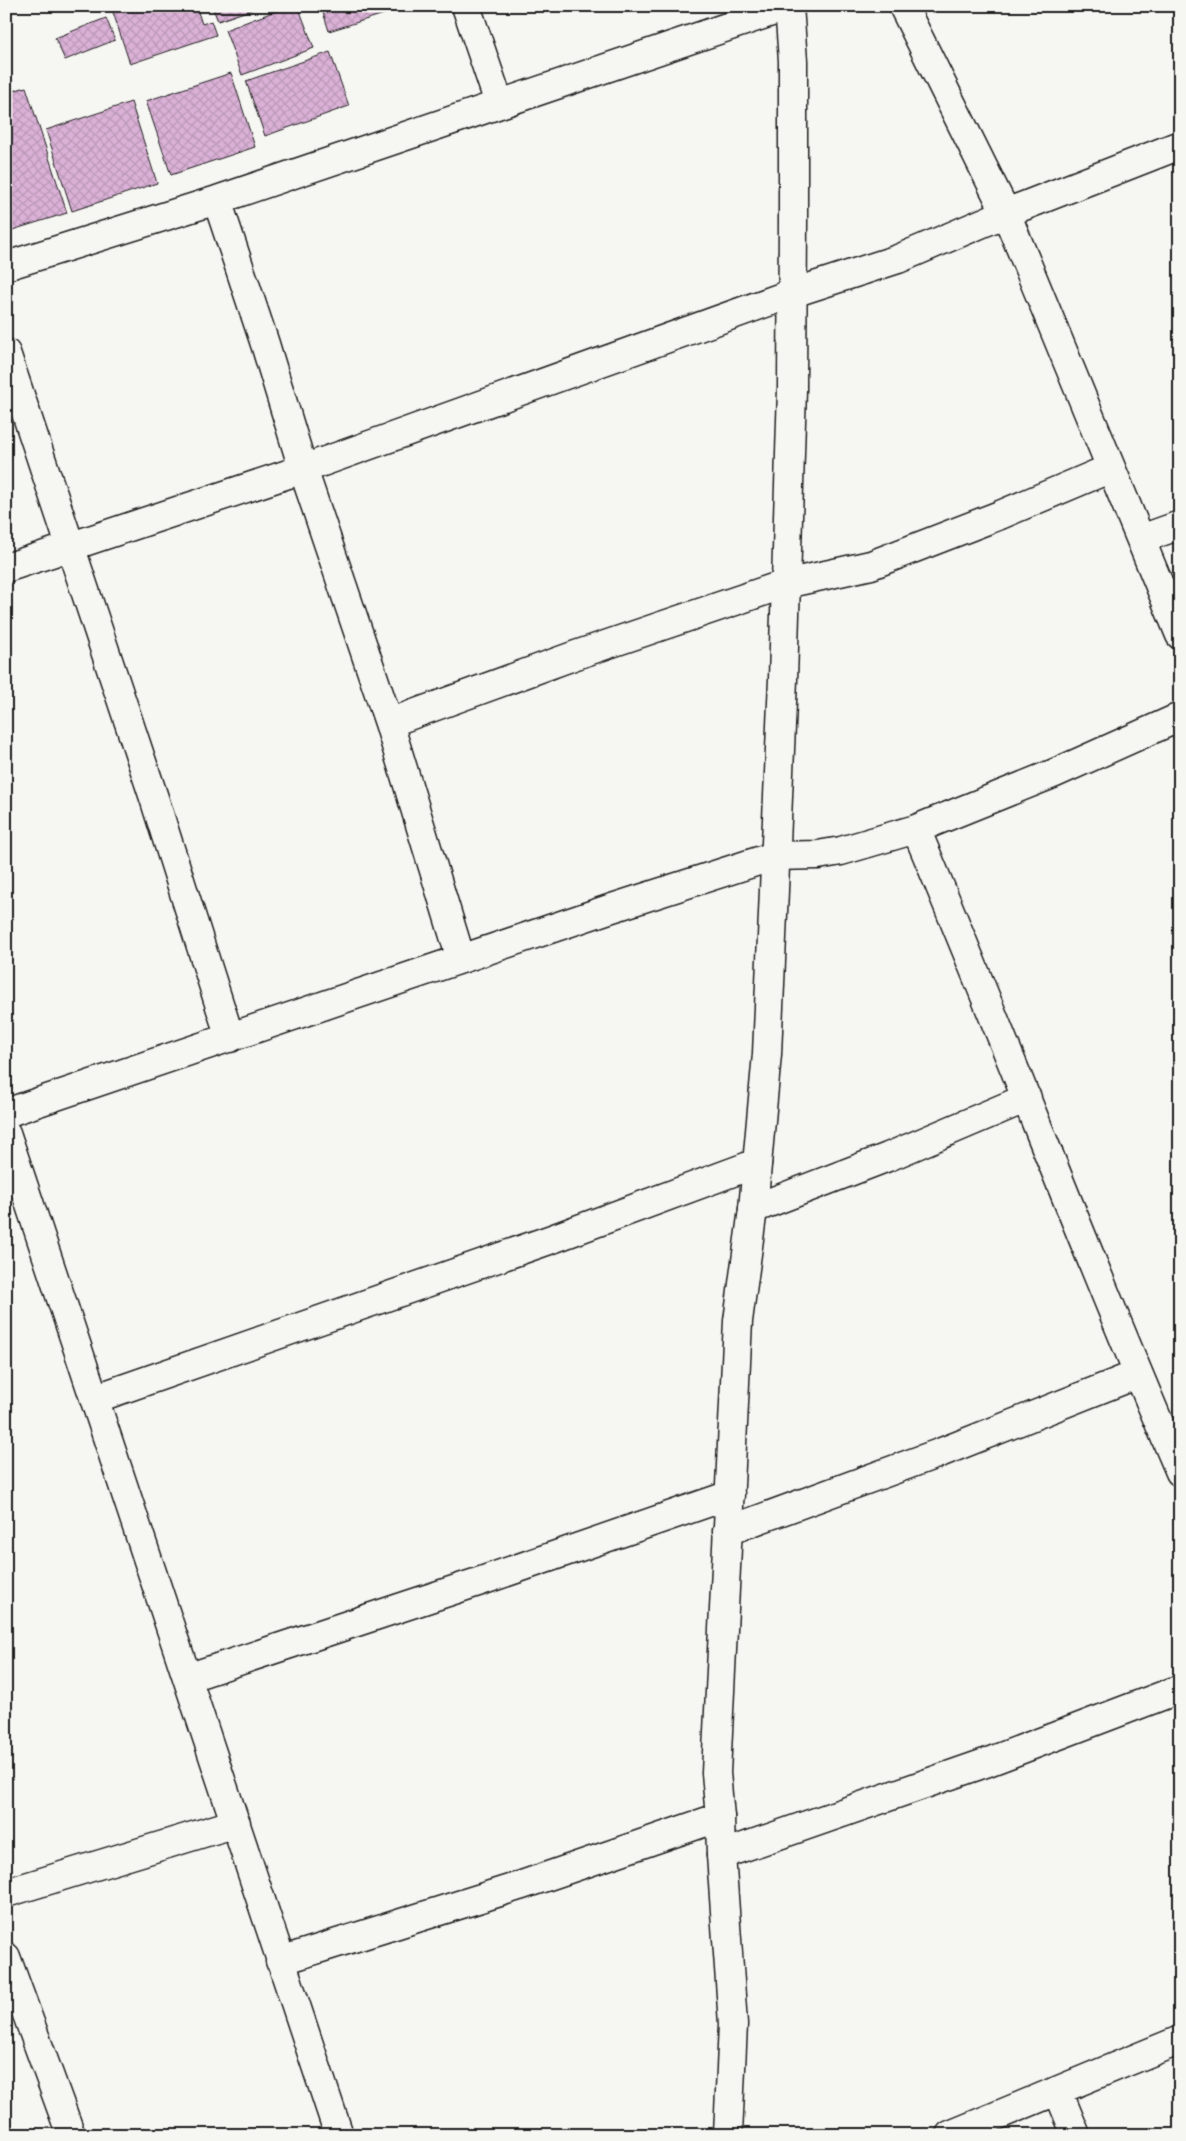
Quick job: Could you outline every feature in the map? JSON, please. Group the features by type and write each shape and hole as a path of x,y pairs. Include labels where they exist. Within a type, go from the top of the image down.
{"street":[{"path":"466,6 499,103"},
{"path":"6,266 216,200 789,6 793,62 792,389 783,679 767,1054 753,1209 738,1321 716,1773 732,2024 728,2135"},
{"path":"903,6 1006,213 1180,635"},
{"path":"6,568 303,469 792,293 898,259 1006,213 1180,145"},
{"path":"216,200 265,344 303,469 390,723 461,959"},
{"path":"6,353 154,798 230,1038"},
{"path":"390,723 576,654 785,584 871,565 1000,515 1111,468"},
{"path":"1141,539 1180,525"},
{"path":"6,1113 461,959 774,856 818,855 841,851 916,829 1055,773 1180,717"},
{"path":"916,829 1138,1374 1180,1472"},
{"path":"753,1209 888,1157 1027,1098"},
{"path":"6,1133 339,2135"},
{"path":"94,1399 552,1238 757,1163"},
{"path":"727,1531 942,1452 1138,1374"},
{"path":"187,1678 490,1578 730,1495"},
{"path":"721,1855 988,1762 1180,1690"},
{"path":"280,1960 519,1886 720,1817"},
{"path":"6,1893 236,1823"},
{"path":"6,1957 71,2135"},
{"path":"950,2135 1180,2040"},
{"path":"1058,2091 1076,2135"}],"building":[{"path":"111,6 196,6 202,24 211,21 216,35 130,64"},
{"path":"212,6 262,6 218,21"},
{"path":"289,6 298,6 314,48 242,75 225,30"},
{"path":"321,6 382,6 384,14 329,31"},
{"path":"106,18 115,40 65,60 55,38"},
{"path":"330,52 349,106 265,136 246,81"},
{"path":"231,73 255,147 171,175 146,101"},
{"path":"26,87 67,213 6,232 6,93"},
{"path":"131,102 157,183 72,211 46,130"}]}
